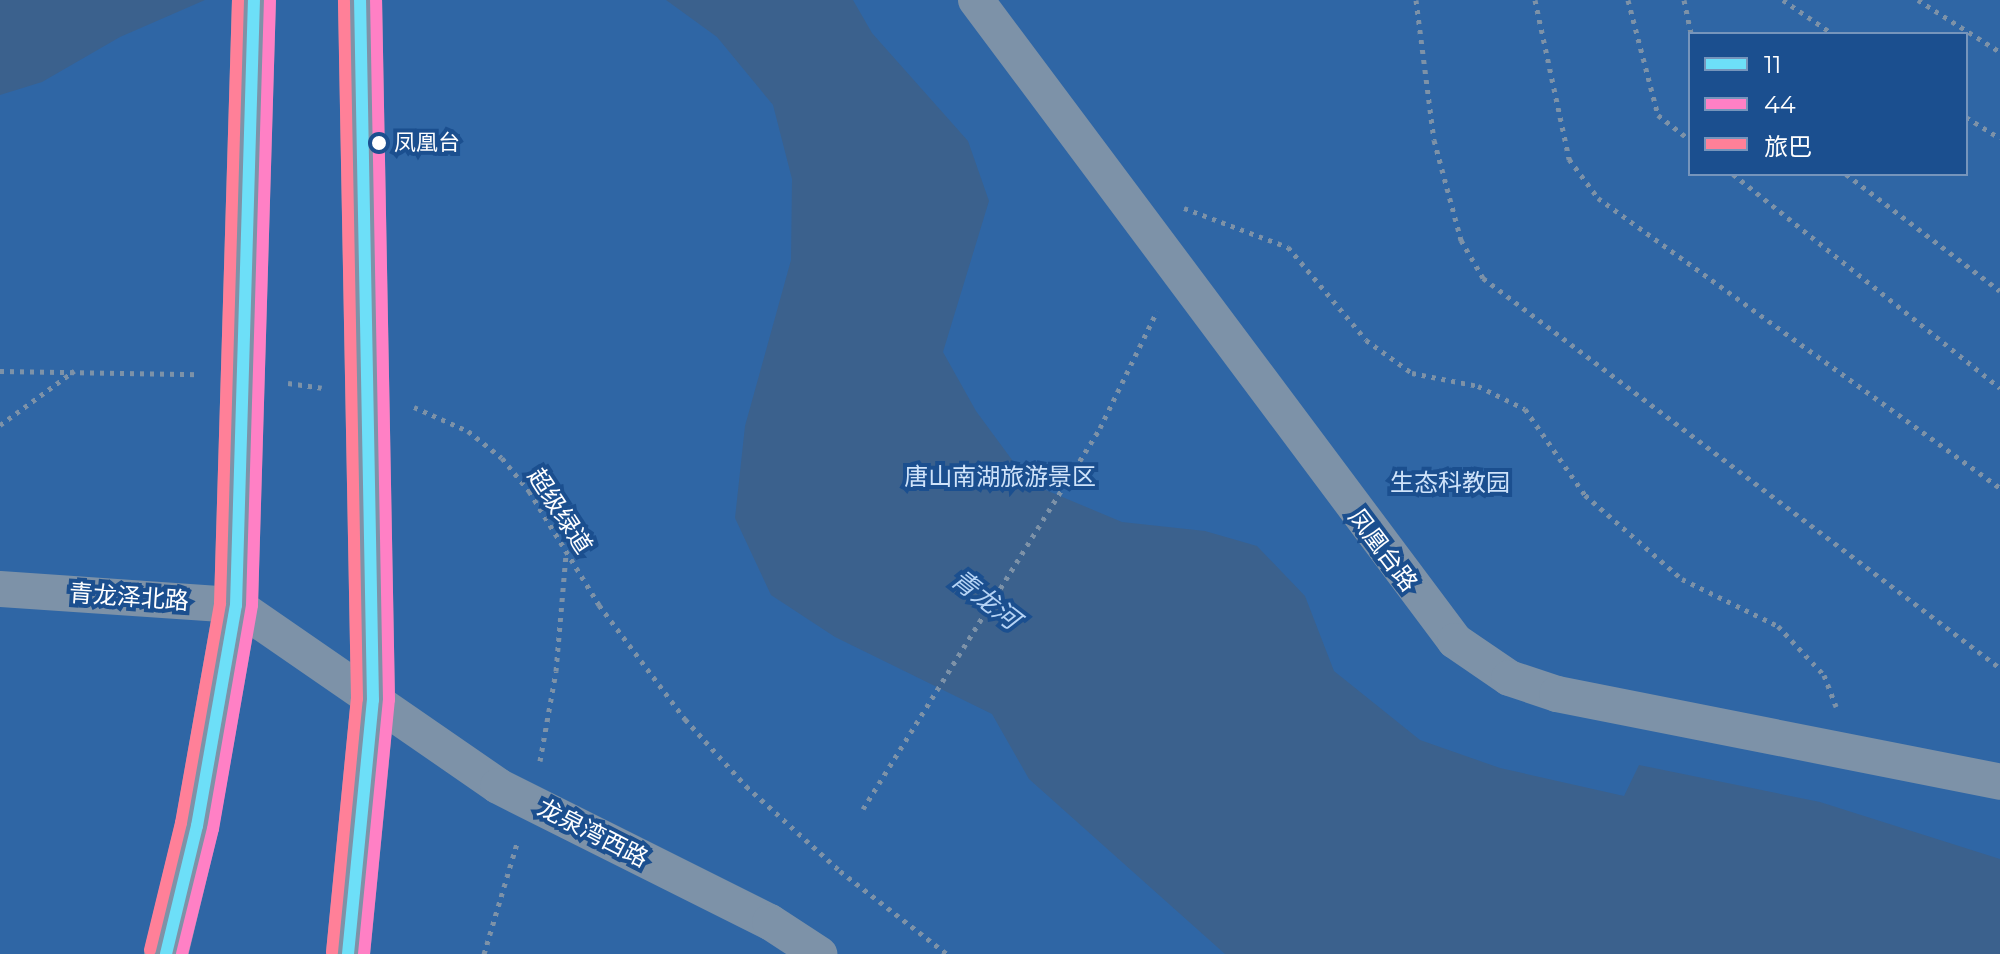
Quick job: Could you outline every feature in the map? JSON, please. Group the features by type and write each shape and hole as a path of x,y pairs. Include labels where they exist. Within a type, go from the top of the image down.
{"highway":[{"path":"166,954 197,826 236,605 254,0"},
{"path":"348,954 373,700 360,0"}],"street":[{"name":"凤凰台路","path":"976,0 1176,272 1455,641 1509,678 1557,694 1854,757 2000,782"},
{"name":"青龙泽北路","path":"0,589 236,605"},
{"path":"236,605 373,700"},
{"name":"龙泉湾西路","path":"373,700 498,786 770,922 819,954"}],"path":[{"path":"1416,0 1434,140 1461,240 1483,278 2000,668"},
{"path":"1535,0 1569,159 1598,198 2000,488"},
{"path":"1628,0 1658,115 1688,138"},
{"path":"1684,0 1691,32"},
{"path":"1783,0 1830,32"},
{"path":"1918,0 2000,52"},
{"path":"1968,118 2000,138"},
{"path":"1735,176 2000,388"},
{"path":"1849,176 2000,291"},
{"path":"1175,205 1288,247 1366,340 1412,373 1478,386 1525,409 1585,495 1682,579 1778,626 1824,675 1854,757"},
{"path":"863,809 1100,428 1176,272"},
{"path":"0,371 216,375"},
{"path":"0,425 74,371"},
{"path":"274,381 334,391"},
{"name":"超级绿道","path":"410,406 468,431 502,458 529,491 599,605 685,719 746,786 840,871 947,954"}],"green space":[{"name":"唐山南湖旅游景区","path":"0,0 2000,0 2000,954 0,954"}],"water":[{"path":"0,0 205,0 120,37 42,82 0,95"},
{"name":"青龙河","path":"666,0 853,0 872,33 968,141 989,201 943,352 976,411 1029,483 1122,522 1205,531 1257,546 1305,596 1334,671 1420,740 1500,768 1624,796 1639,765 1820,802 2000,859 2000,954 1225,954 1029,779 992,714 835,637 771,595 735,518 745,426 791,260 792,179 773,105 717,37"}],"transit line":[{"name":"旅巴","path":"150,950 181,823 220,603 238,0"},
{"name":"11","path":"166,954 197,826 236,605 254,0"},
{"name":"44","path":"182,954 213,829 252,605 270,0"},
{"name":"旅巴","path":"332,952 357,699 344,0"},
{"name":"11","path":"348,954 373,700 360,0"},
{"name":"44","path":"364,954 389,700 376,0"}],"place":[{"name":"凤凰台","path":"379,143"}],"park label":[{"name":"生态科教园","path":"1450,483"}]}
